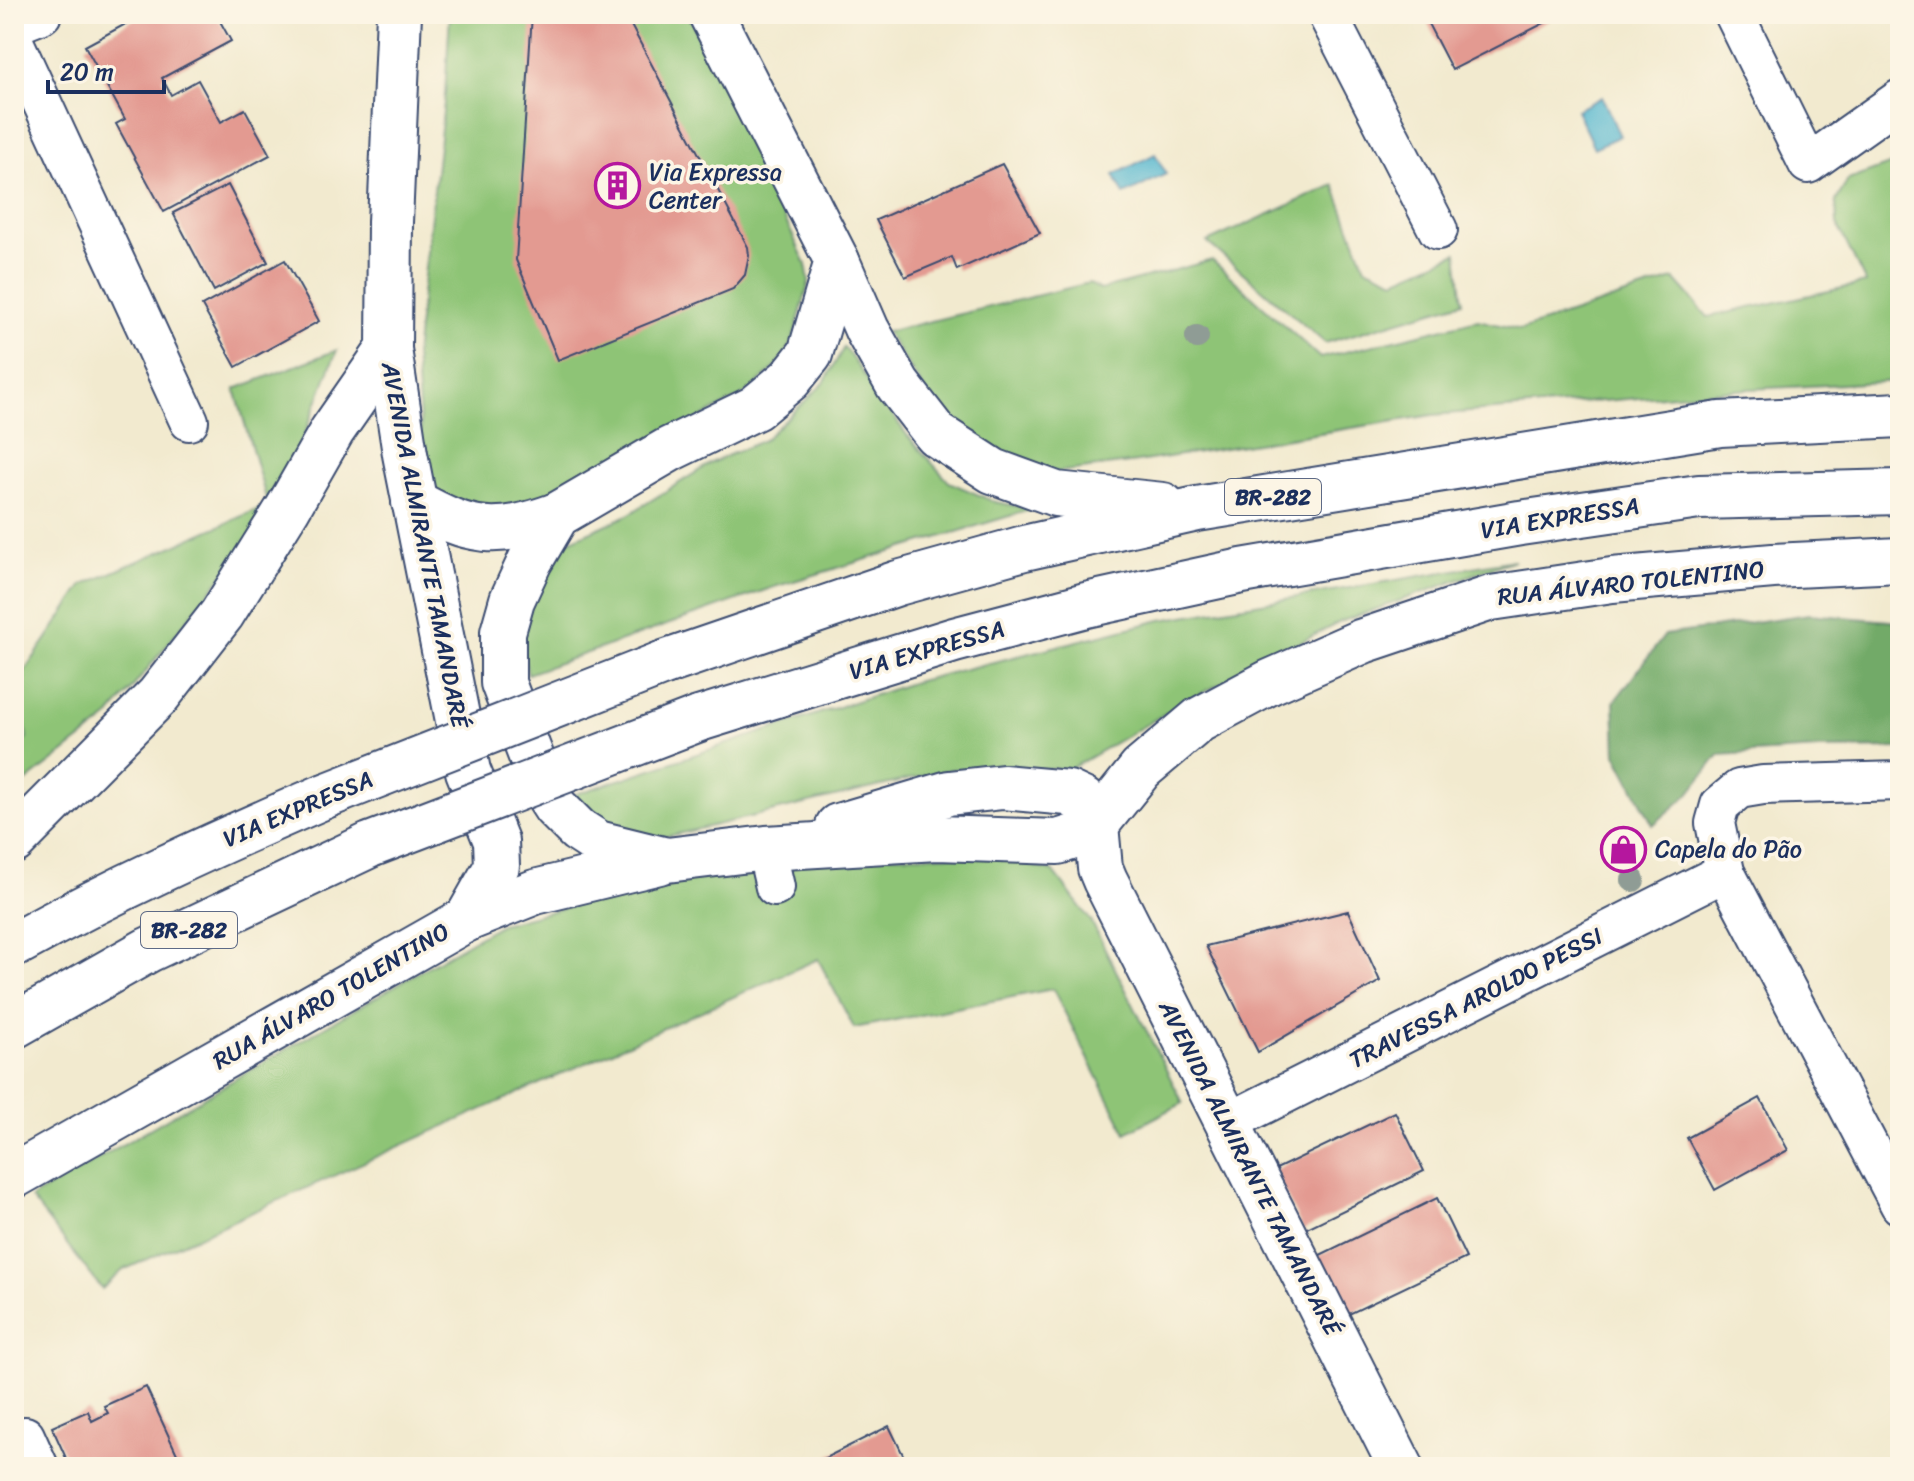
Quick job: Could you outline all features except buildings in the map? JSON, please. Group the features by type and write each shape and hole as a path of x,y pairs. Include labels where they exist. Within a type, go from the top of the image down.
{"main road":[{"name":"AVENIDA ALMIRANTE TAMANDARÉ","path":"399,14 390,222 389,349 414,502 468,771 496,841 497,866 467,919"},
{"path":"711,14 837,261 867,330 898,385 936,434 993,471 1056,494 1197,509"},
{"name":"AVENIDA ALMIRANTE TAMANDARÉ","path":"837,261 810,354 790,379 755,408 670,449 557,515 530,561 512,600 503,632 503,683 544,790 555,807 578,830 598,843 667,860 770,867 949,793 1003,787 1068,793 1083,800 1085,845 1401,1467"},
{"path":"14,841 158,696 222,614 332,431 389,349"},
{"name":"VIA EXPRESSA","path":"14,945 169,864 325,796 664,663 898,583 1024,548 1197,509 1720,424 1900,415"},
{"name":"VIA EXPRESSA","path":"14,1026 148,950 370,845 699,719 954,640 1086,605 1242,571 1520,523 1699,497 1900,492"},
{"path":"414,502 447,520 484,530 521,528 557,515"},
{"name":"RUA ÁLVARO TOLENTINO","path":"1085,845 1141,769 1199,720 1270,682 1363,641 1491,598 1612,580 1773,566 1900,560"},
{"name":"RUA ÁLVARO TOLENTINO","path":"14,1176 467,919 535,892 667,860"}],"street":[{"path":"14,25 42,14"},
{"path":"1327,14 1438,230"},
{"path":"1734,14 1808,164 1900,99"},
{"path":"14,42 189,421"},
{"path":"1900,781 1763,785 1739,789 1720,805 1715,823 1725,872 1900,1205"},
{"name":"TRAVESSA AROLDO PESSI","path":"1227,1123 1725,872"}],"green space":[{"path":"450,14 689,14 806,264 809,282 792,343 777,366 747,393 580,483 497,514 440,497 424,471 415,355 445,94"},
{"path":"1900,161 1900,381 1749,389 1433,415 1050,473 978,448 939,412 886,332 1089,283 1100,290 1212,260 1320,358 1478,320 1521,330 1674,279 1708,317 1866,283 1837,224 1836,201 1848,180"},
{"path":"1334,185 1365,267 1395,280 1457,253 1463,302 1325,343 1207,242"},
{"path":"844,347 907,435 949,482 995,502 1033,509 774,587 528,674 520,642 525,601 564,543 626,516 713,462 764,440 824,383"},
{"path":"337,350 275,511 108,718 14,791 14,744 27,738 18,681 83,585 268,505 235,389"},
{"path":"1514,560 1340,622 1185,702 1070,769 953,769 665,837 618,835 567,797 914,682 1161,620"},
{"path":"1809,614 1900,622 1900,748 1719,755 1688,795 1653,825 1616,754 1614,702 1665,635"},
{"path":"988,855 1053,871 1091,921 1183,1103 1126,1133 1053,989 854,1028 818,959 123,1270 102,1289 31,1198 501,924 654,885 846,856"}],"water":[{"path":"1602,97 1620,136 1594,148 1576,110"},
{"path":"1155,154 1166,174 1124,195 1114,175"}],"place":[{"name":"Via Expressa Center","path":"618,186"},
{"name":"Capela do Pão","path":"1624,849"}]}
